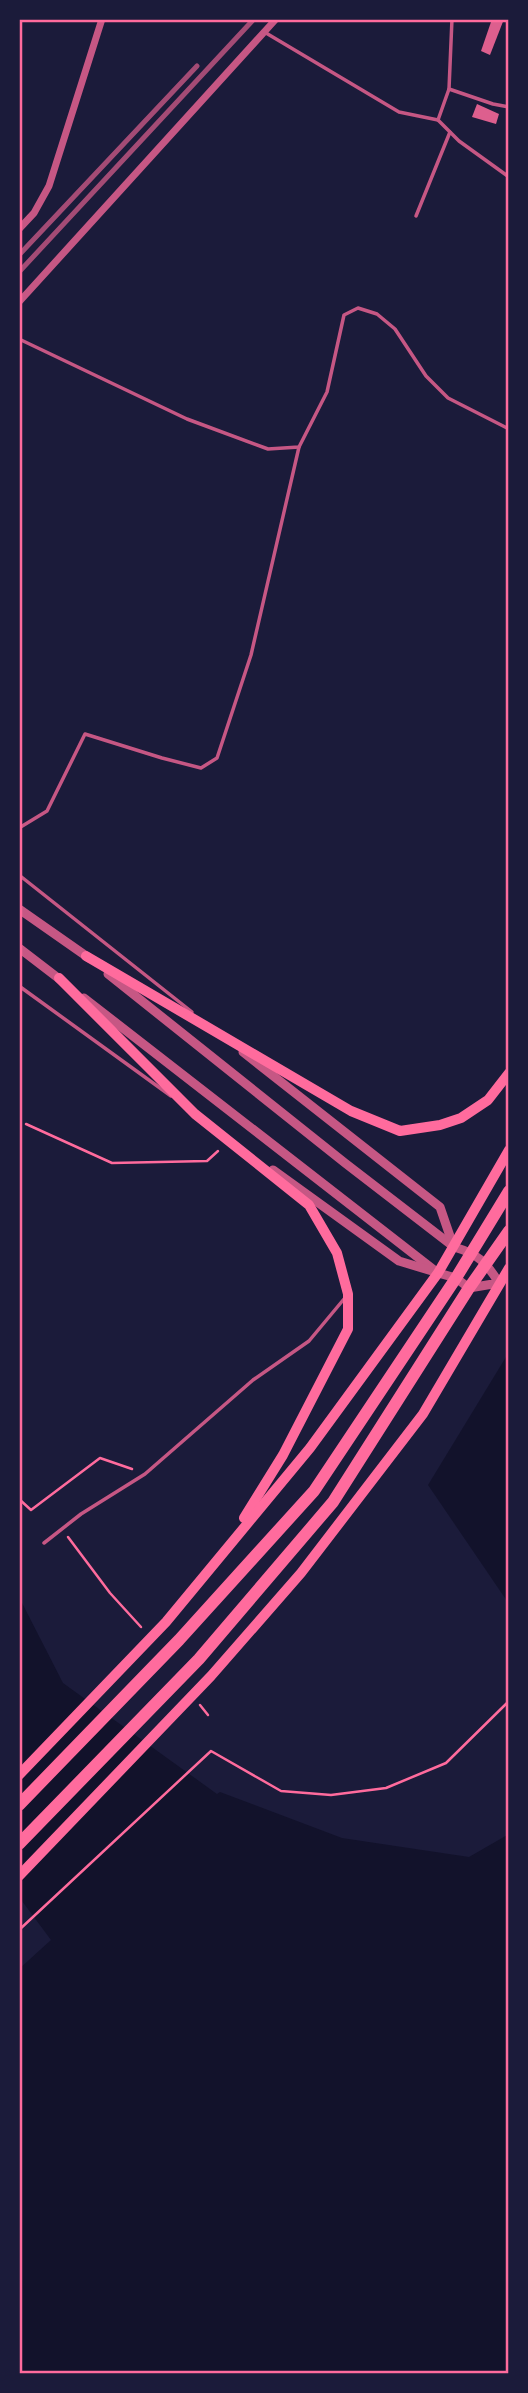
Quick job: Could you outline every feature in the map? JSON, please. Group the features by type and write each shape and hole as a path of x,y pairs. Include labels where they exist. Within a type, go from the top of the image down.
{"highway":[{"path":"19,1805 179,1640 314,1490 456,1278 509,1191"},
{"path":"19,1843 199,1659 333,1502 469,1288 509,1231"}],"main road":[{"path":"86,956 351,1111 400,1131 440,1125 461,1118 488,1100 509,1073"},
{"path":"59,978 195,1114 309,1205 337,1253 348,1294 348,1329 283,1455 224,1551"},
{"path":"19,1775 166,1622 310,1448 438,1273 509,1150"},
{"path":"19,1876 211,1676 301,1573 423,1414 509,1268"}],"street":[{"path":"19,229 34,213 49,186 102,19"},
{"path":"19,302 276,19"},
{"path":"19,909 86,956 454,1247 471,1252 487,1264 499,1283 469,1288 456,1278 399,1261 195,1114"},
{"path":"19,948 438,1273"},
{"path":"216,1030 440,1207 454,1247"}],"lane":[{"path":"438,120 449,89 452,19"},
{"path":"264,32 399,112 438,120 509,177"},
{"path":"449,89 509,107"},
{"path":"416,216 450,132"},
{"path":"19,828 47,811 85,734 201,768 217,758 251,655 299,447 327,392 344,315 358,308 377,314 395,329 426,376 448,398 509,429"},
{"path":"19,339 187,419 268,449 299,447"},
{"path":"19,875 216,1030"},
{"path":"19,986 195,1114"},
{"path":"44,1543 145,1474 253,1380 309,1341 348,1294"}],"path":[{"path":"26,1124 111,1163 207,1161 227,1141"},
{"path":"19,1499 31,1510 100,1458 145,1474"},
{"path":"62,1529 110,1593 144,1631"},
{"path":"19,1930 211,1751 281,1791 331,1795 386,1788 446,1763 509,1701"},
{"path":"200,1704 208,1715"}],"shaded area":[{"path":"509,1352 509,1604 428,1485"},
{"path":"19,1597 63,1683 217,1794 220,1792 342,1838 469,1857 509,1834 509,2374 19,2374 19,1969 51,1940 19,1897"}],"building":[{"path":"492,19 504,19 490,55 481,51"},
{"path":"477,104 499,114 496,124 472,117"}],"railway":[{"path":"19,272 254,19"},
{"path":"19,255 197,66"}]}
